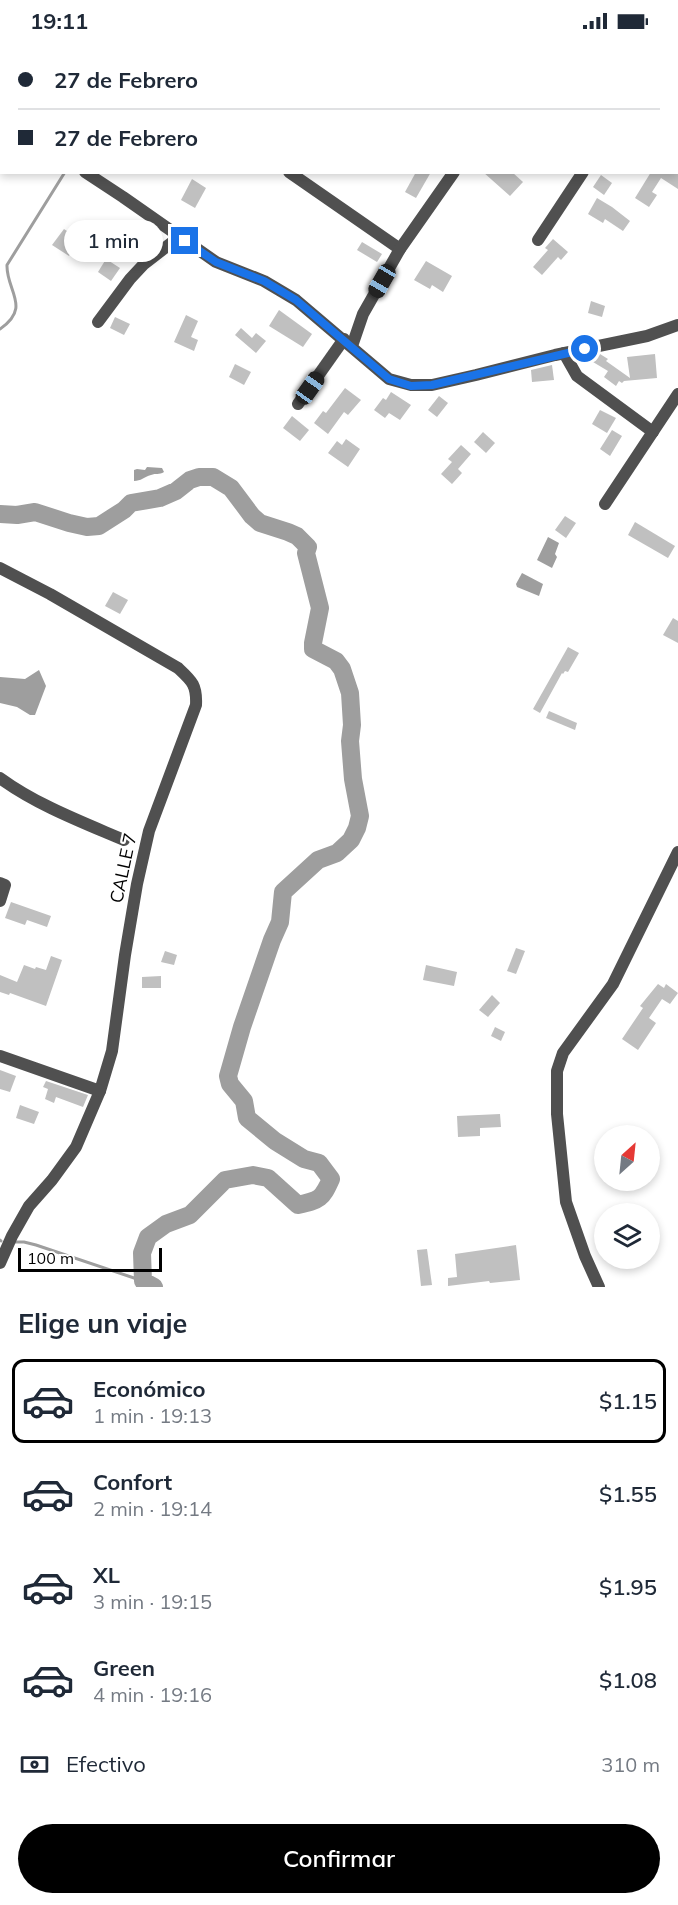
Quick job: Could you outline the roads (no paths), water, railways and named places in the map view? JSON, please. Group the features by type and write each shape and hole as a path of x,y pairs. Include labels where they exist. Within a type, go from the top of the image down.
{"street":[{"path":"88,174 216,262 264,281 296,300 389,379 411,386 432,385 564,353 647,336 678,325"},
{"path":"292,174 400,249"},
{"path":"298,404 348,343 400,249 453,174"},
{"path":"538,240 583,174"},
{"path":"98,322 137,271 179,237"},
{"path":"564,353 578,375 653,432"},
{"path":"605,504 678,394"},
{"name":"CALLE 7","path":"0,568 50,594 178,668 192,681 196,690 196,705 149,831 125,955 112,1051 100,1091 76,1147 29,1206 0,1263"},
{"path":"0,778 18,791 72,818 124,840"},
{"path":"599,1287 585,1256 566,1202 557,1114 557,1071 563,1053 613,984 678,852"},
{"path":"0,901 3,884"},
{"path":"0,1056 100,1091"}],"waterway":[{"path":"0,329 9,321 16,306 7,265 64,174"},
{"path":"0,514 17,515 35,512 87,527 99,526 131,503 160,498 199,477 213,477 231,488 260,523 297,536 308,547 306,553 320,608 313,649 336,661 342,669 350,693 353,779 360,816 357,828 351,840 337,853 318,860 283,892 280,922 242,1027 228,1076 230,1084 244,1101 247,1118 275,1141 304,1159 319,1163 331,1179 319,1198 298,1205 268,1178 253,1175 225,1180 190,1215 166,1224 148,1237 142,1253 143,1281 154,1287"},
{"path":"14,1242 36,1245 143,1281"}]}
